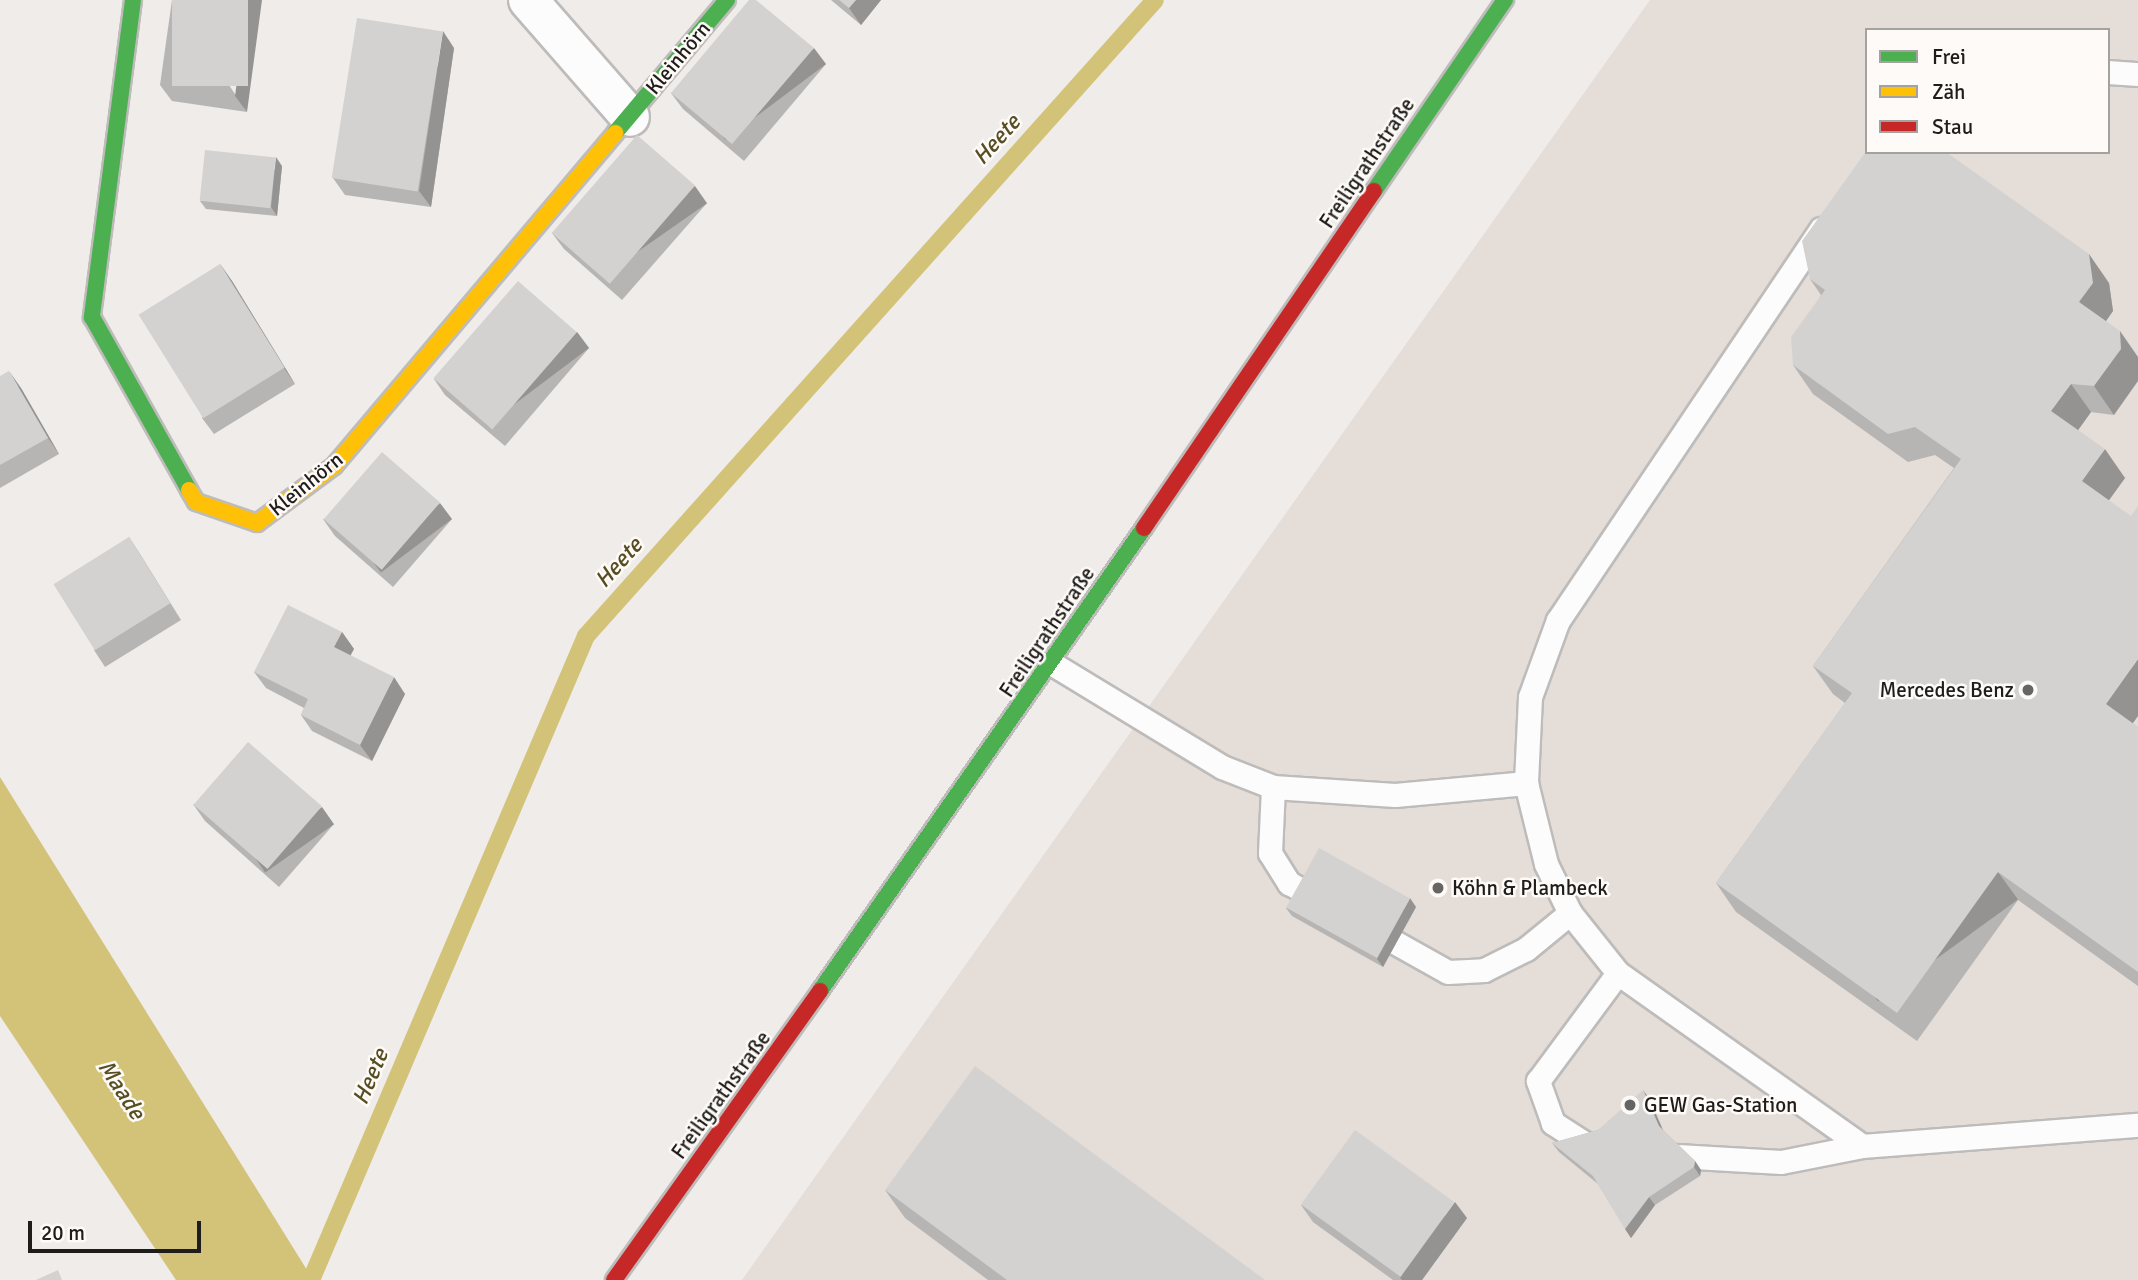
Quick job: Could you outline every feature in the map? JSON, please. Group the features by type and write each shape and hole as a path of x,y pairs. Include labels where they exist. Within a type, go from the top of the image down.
{"main road":[{"name":"Kleinhörn","path":"133,0 92,317 196,502 257,523 334,466 727,0"},
{"name":"Freiligrathstraße","path":"614,1280 1051,663 1505,0"}],"street":[{"name":"Kleinhörn","path":"528,0 630,117"}],"lane":[{"path":"2110,72 2138,74"},
{"path":"1832,213 1558,620 1530,697 1526,783 1546,864 1570,914 1618,973 1861,1146"},
{"path":"1051,663 1222,767 1273,787 1395,795 1526,783"},
{"path":"1273,787 1270,853 1289,883 1448,972 1485,970 1526,949 1570,914"},
{"path":"1618,973 1538,1081 1553,1123 1592,1151 1781,1162 1861,1146 2138,1125"}],"shaded area":[{"path":"1650,0 2138,0 2138,1280 742,1280"}],"water":[{"name":"Maade","path":"0,777 313,1280 176,1280 0,1016"}],"building":[{"path":"172,0 248,0 248,86 172,86"},
{"path":"749,0 756,0 814,48 732,144 671,93"},
{"path":"839,0 856,0 849,8"},
{"path":"357,18 443,32 418,192 332,178"},
{"path":"637,135 695,186 610,284 552,233"},
{"path":"205,150 276,157 270,208 200,201"},
{"path":"1865,153 1949,154 2089,254 2093,283 2079,302 2120,331 2121,349 2094,386 2071,384 2051,411 2105,449 2082,481 2131,516 2138,506 2138,659 2106,704 2138,727 2138,972 1998,872 1897,1013 1716,883 1852,693 1813,666 1961,459 1915,427 1888,434 1793,365 1791,337 1825,290 1810,279 1802,241"},
{"path":"220,264 285,367 203,418 139,315"},
{"path":"518,281 577,332 492,430 433,378"},
{"path":"9,371 48,438 0,465 0,376"},
{"path":"382,452 440,503 382,570 324,519"},
{"path":"129,537 170,603 95,650 54,584"},
{"path":"288,605 342,632 334,647 394,677 360,745 301,715 308,699 254,672"},
{"path":"248,742 322,806 268,869 194,805"},
{"path":"1319,848 1410,898 1377,958 1286,907"},
{"path":"975,1066 1265,1280 1007,1280 885,1190"},
{"path":"1643,1090 1659,1126 1695,1161 1694,1167 1649,1197 1625,1229 1593,1176 1552,1143 1598,1130"},
{"path":"1355,1130 1455,1202 1400,1277 1301,1204"},
{"path":"58,1270 62,1280 36,1280"}],"waterway":[{"name":"Heete","path":"311,1280 586,636 1155,0"}],"traffic: fast":[{"path":"133,0 92,317 189,490"},
{"path":"615,133 727,0"},
{"path":"1374,191 1505,0"},
{"path":"820,991 1144,528"}],"traffic: slow":[{"path":"189,490 196,502 257,523 334,466 615,133"}],"traffic: jam":[{"path":"1144,528 1374,191"},
{"path":"614,1280 820,991"}],"place":[{"name":"Mercedes Benz","path":"2028,690"},
{"name":"Köhn & Plambeck","path":"1438,888"},
{"name":"GEW Gas-Station","path":"1630,1105"}]}
